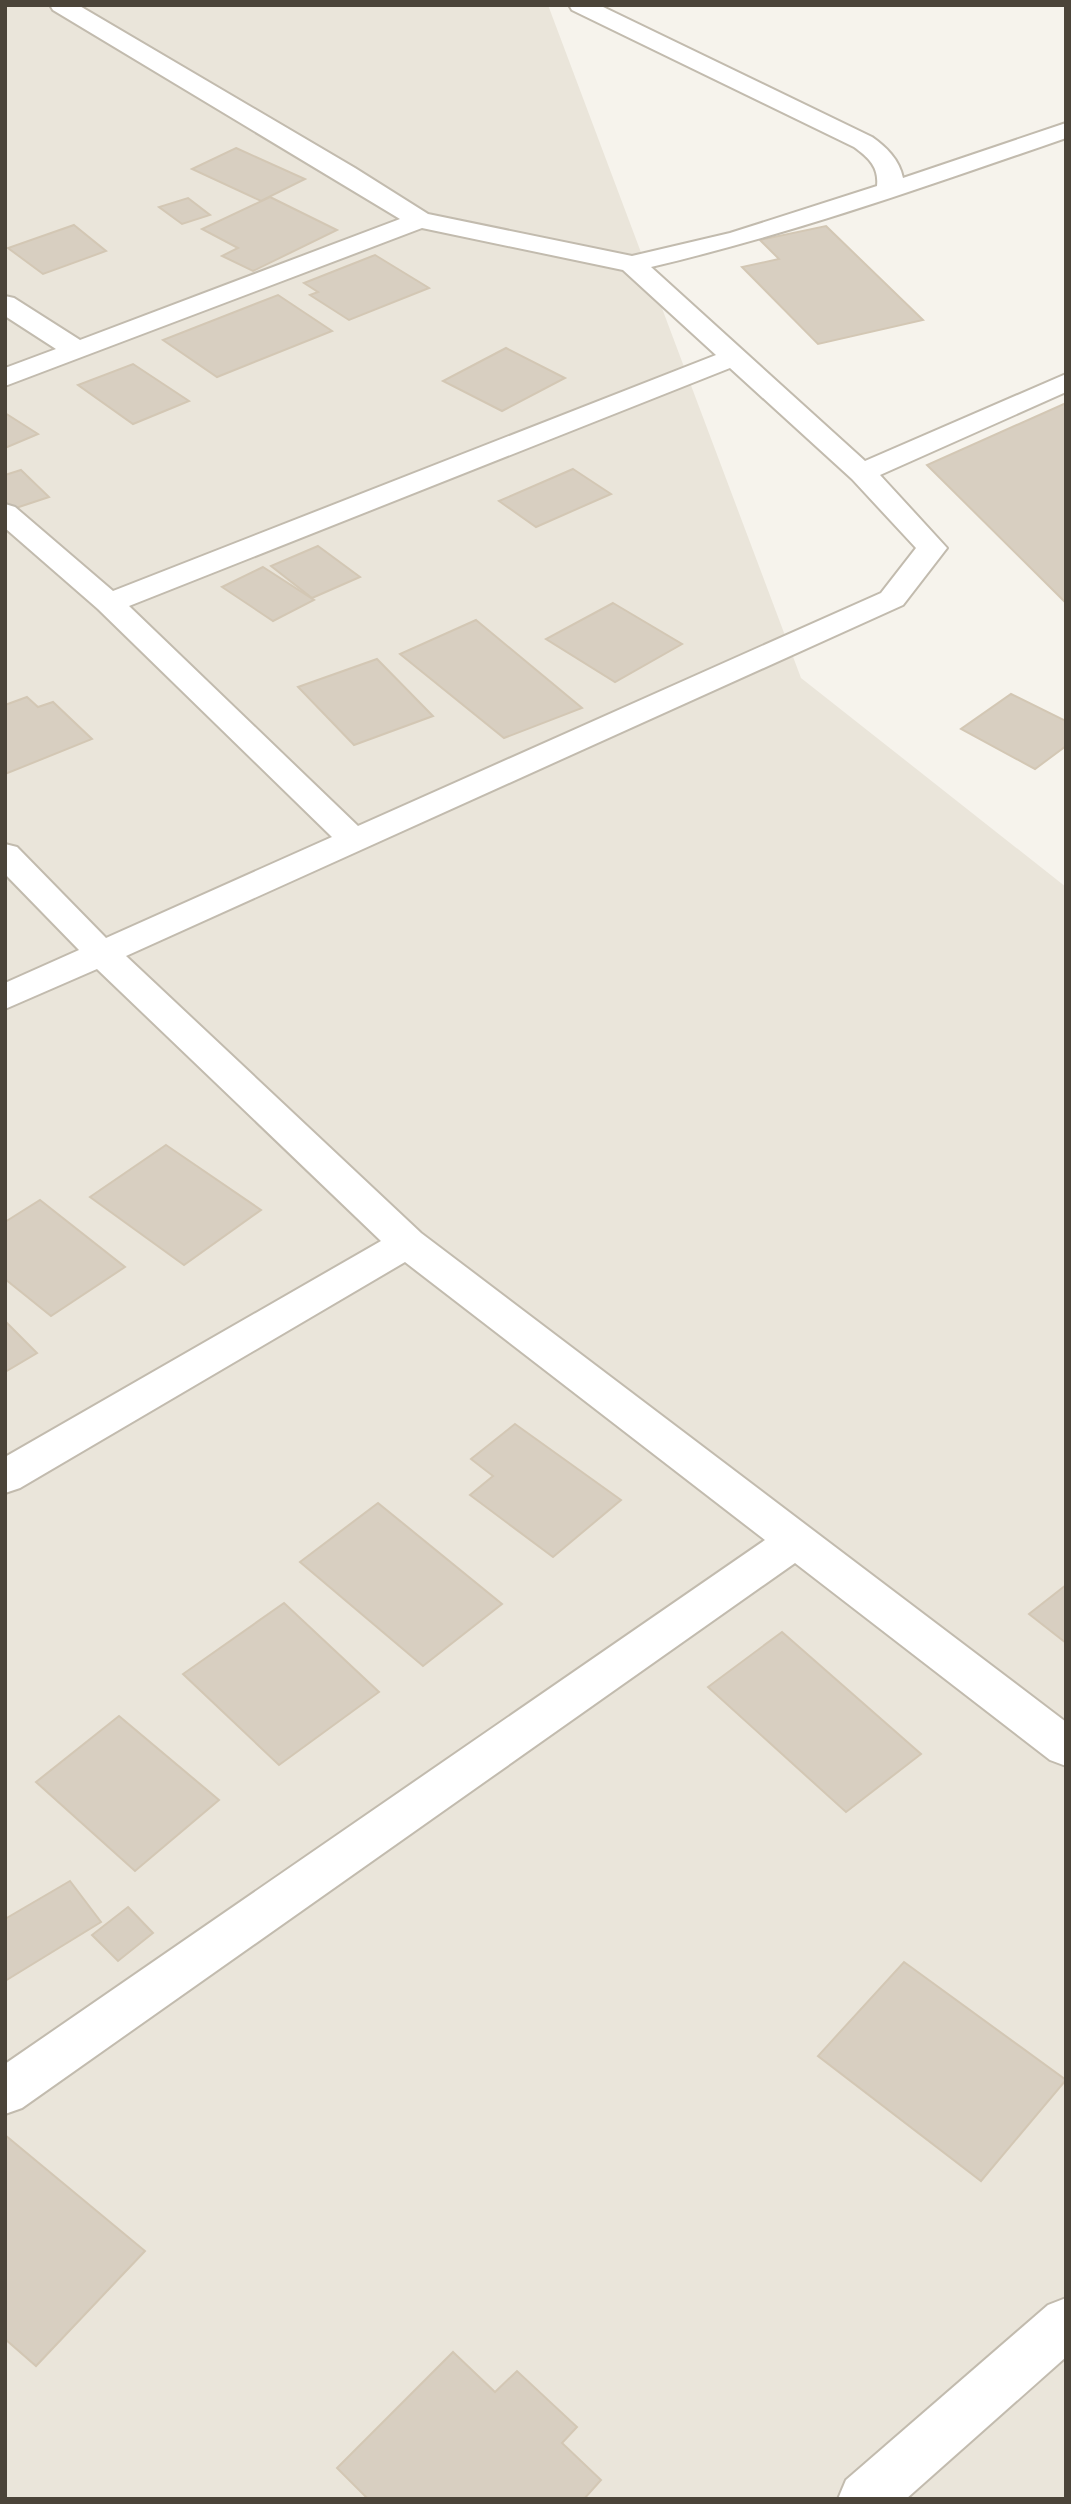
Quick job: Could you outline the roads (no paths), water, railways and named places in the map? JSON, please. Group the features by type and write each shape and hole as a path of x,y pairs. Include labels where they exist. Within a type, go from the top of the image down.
{"street":[{"path":"61,5 346,173 420,220 632,264 737,239 889,192 1066,130"},
{"path":"580,5 863,142 884,159 890,168 893,180 889,192"},
{"path":"5,379 420,220"},
{"path":"5,997 892,599 932,548 862,473 632,264"},
{"path":"5,304 78,351"},
{"path":"109,603 734,356"},
{"path":"862,473 1066,382"},
{"path":"5,513 109,603 355,840"},
{"path":"5,853 101,953 407,1243 1066,1747"},
{"path":"5,1477 407,1243"},
{"path":"5,2092 796,1540"},
{"path":"865,2499 1066,2323"}]}
